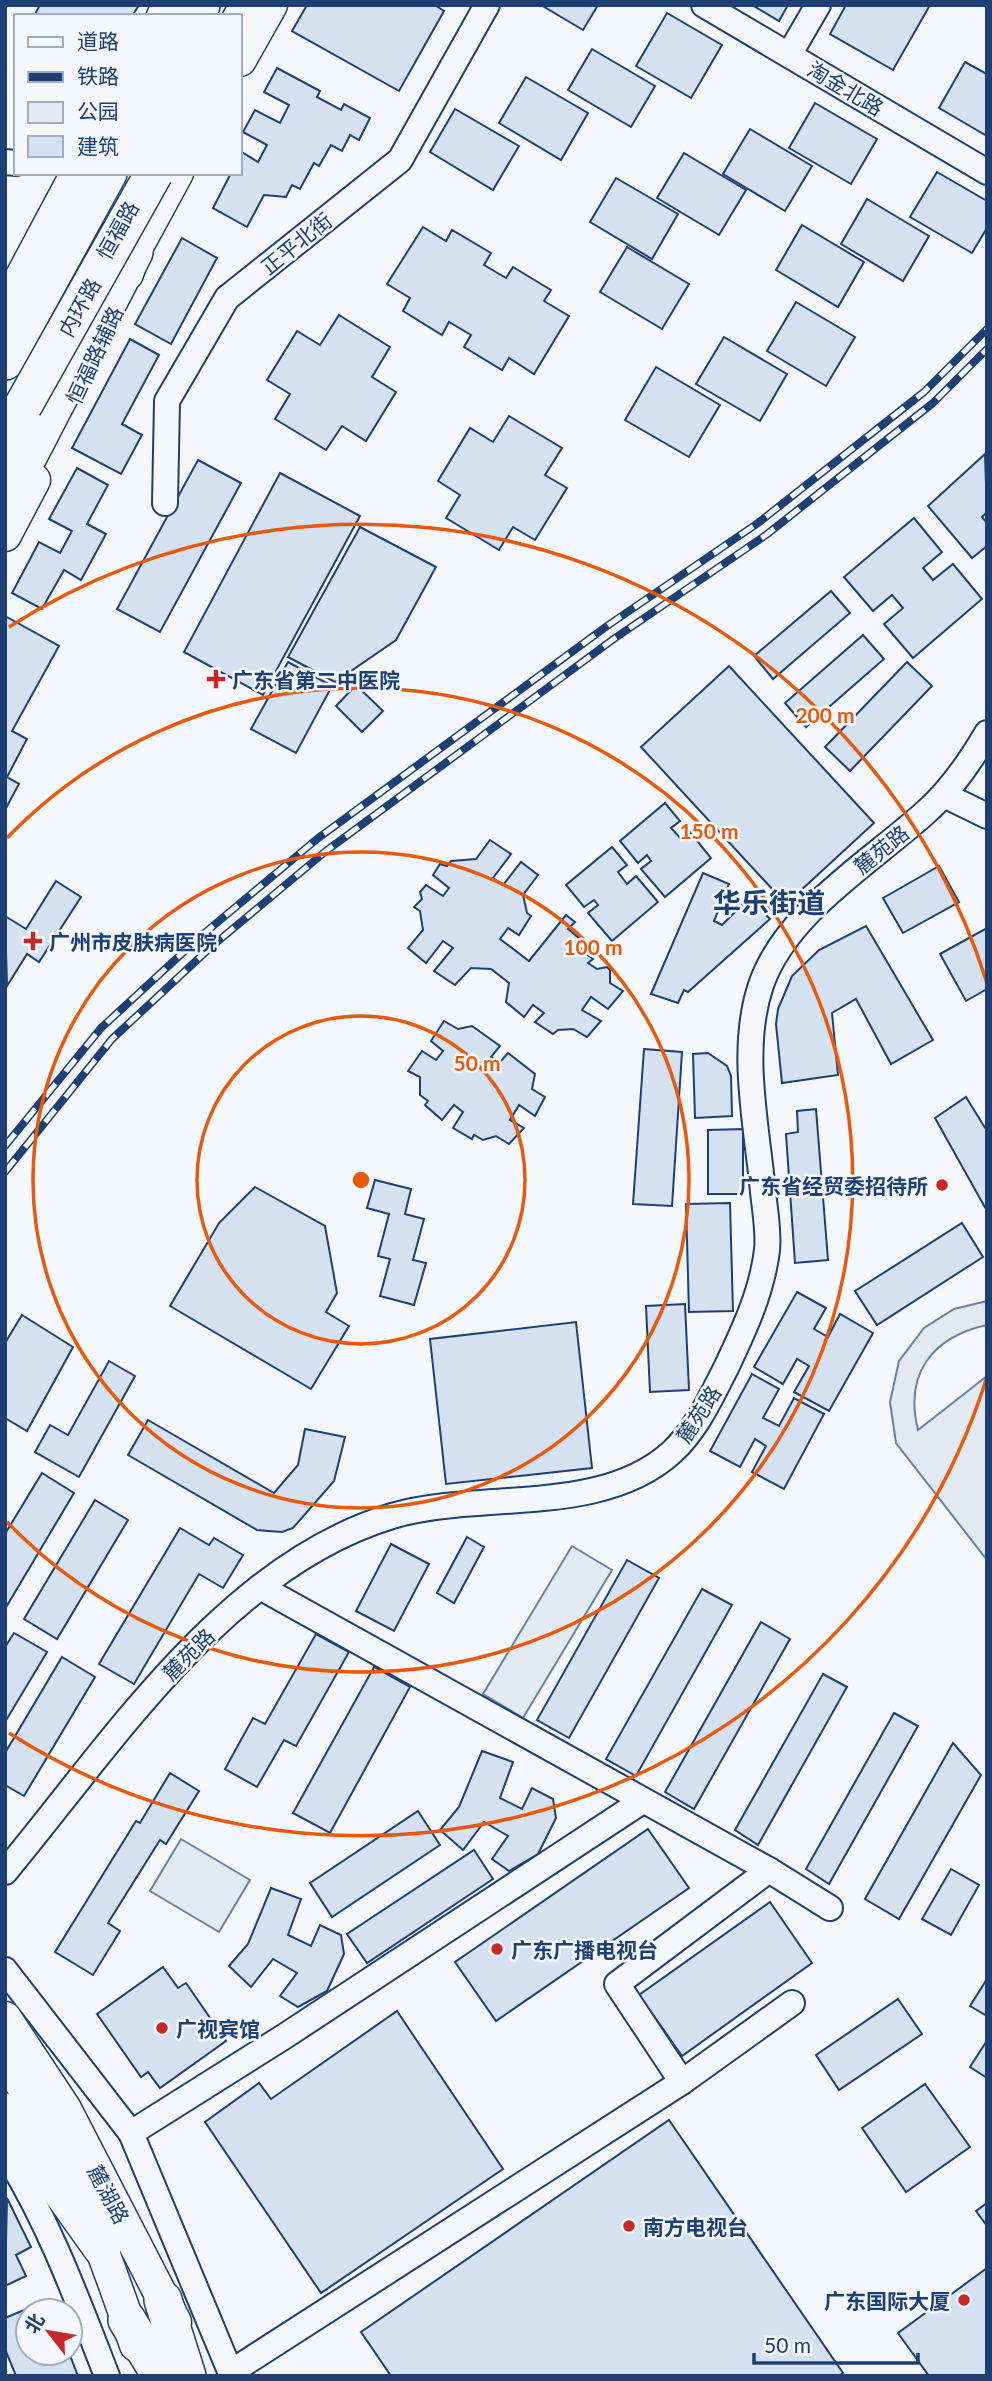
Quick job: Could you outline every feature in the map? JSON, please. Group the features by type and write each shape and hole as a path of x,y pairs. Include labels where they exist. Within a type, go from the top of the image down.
{"highway":[{"name":"内环路","path":"5,361 109,175"},
{"name":"内环路","path":"5,440 153,175"},
{"path":"5,501 134,251"},
{"path":"5,2112 102,2248"},
{"path":"163,2300 187,2376"},
{"path":"127,2320 160,2376"}],"main road":[{"path":"242,56 271,5"},
{"path":"5,308 77,175"},
{"name":"恒福路","path":"5,370 109,175"},
{"name":"恒福路","path":"5,433 147,175"},
{"path":"134,251 153,175"},
{"name":"恒福路辅路","path":"5,535 104,335 134,251 176,175"},
{"name":"麓湖路","path":"5,2018 65,2109 163,2300 222,2375"},
{"name":"麓湖路","path":"5,2060 50,2130 102,2248 146,2376"}],"street":[{"name":"正平北街","path":"165,503 167,401 227,298 400,160 487,5"},
{"name":"淘金北路","path":"704,5 987,172"},
{"path":"789,55 818,5"},
{"name":"麓苑路","path":"5,1872 131,1714 191,1648 260,1587 352,1531 393,1516 437,1506 565,1495 630,1481 673,1451 704,1412 735,1348 762,1280 768,1246 750,1022 763,980 804,919 838,885 944,795 987,733"},
{"path":"944,795 987,816"},
{"path":"260,1587 641,1802 768,1870 830,1908"},
{"path":"131,2133 285,2036 641,1802"},
{"path":"682,2082 617,1984 768,1870"},
{"path":"5,1970 131,2133 222,2375 682,2082 792,2003"},
{"path":"5,2152 31,2193 60,2256 107,2376"}],"green space":[{"path":"987,1301 987,1325 951,1339 927,1361 919,1375 915,1410 918,1430 987,1376 987,1560 896,1443 890,1402 899,1361 924,1328 954,1309"},
{"path":"572,1546 612,1570 523,1718 483,1694"},
{"path":"181,1839 250,1880 219,1932 150,1891"}],"building":[{"path":"40,5 139,5 133,14 35,14"},
{"path":"307,5 435,5 444,11 399,91 292,31"},
{"path":"541,5 598,5 583,30"},
{"path":"752,5 788,5 779,21"},
{"path":"846,5 930,5 893,70 830,34"},
{"path":"667,13 722,45 691,98 636,66"},
{"path":"592,49 655,86 631,127 568,90"},
{"path":"965,62 987,74 987,136 939,108"},
{"path":"277,68 320,91 317,97 341,110 344,104 370,118 359,140 350,135 342,151 331,145 319,166 314,163 300,189 292,185 286,197 264,195 247,227 213,208 230,175 242,175 242,152 258,162 267,145 243,132 255,110 280,123 289,105 264,92"},
{"path":"526,77 588,113 561,160 499,123"},
{"path":"815,103 877,139 851,184 789,148"},
{"path":"455,109 519,146 493,190 430,152"},
{"path":"750,129 812,166 785,211 723,174"},
{"path":"684,153 746,190 719,235 657,198"},
{"path":"937,172 987,201 987,228 972,253 910,217"},
{"path":"616,178 678,214 652,259 590,222"},
{"path":"867,199 929,236 903,281 841,244"},
{"path":"802,225 864,262 838,307 776,270"},
{"path":"423,227 446,241 452,230 491,253 484,265 506,278 513,267 551,290 544,301 569,316 534,374 509,358 502,370 464,347 471,335 449,322 442,335 403,311 410,298 387,284"},
{"path":"182,238 217,258 171,344 135,324"},
{"path":"627,247 689,284 662,329 600,292"},
{"path":"796,302 855,337 826,386 767,351"},
{"path":"339,315 390,347 372,377 396,392 366,441 342,426 326,450 275,419 290,394 267,380 297,331 320,345"},
{"path":"724,337 787,374 760,421 696,384"},
{"path":"130,339 159,355 122,424 142,435 121,474 72,448"},
{"path":"656,367 720,405 689,457 625,420"},
{"path":"509,416 562,448 545,475 567,488 535,540 513,527 499,550 446,518 460,495 438,481 470,428 493,442"},
{"path":"985,454 987,512 982,517 987,523 987,546 972,558 928,506"},
{"path":"198,460 241,483 160,632 117,609"},
{"path":"77,468 108,485 87,524 106,534 81,580 64,570 42,609 12,593 39,542 60,553 72,531 49,519"},
{"path":"280,473 360,516 263,695 184,652"},
{"path":"914,518 942,552 923,568 933,580 953,564 982,599 913,658 884,624 903,608 892,595 873,611 844,577"},
{"path":"360,527 436,567 396,640 335,682 288,657"},
{"path":"831,591 850,613 773,679 754,656"},
{"path":"5,616 59,646 12,731 27,739 7,777 19,784 5,810"},
{"path":"863,635 884,659 806,727 785,703"},
{"path":"288,662 332,686 296,753 251,729"},
{"path":"907,662 932,686 850,771 825,747"},
{"path":"729,666 874,823 786,904 641,747"},
{"path":"356,685 383,711 362,732 336,706"},
{"path":"665,803 680,821 671,828 681,839 690,832 711,858 665,897 641,869 651,861 647,855 638,863 620,841"},
{"path":"490,840 511,854 493,878 503,885 521,862 538,875 523,895 527,913 531,916 519,935 508,928 500,939 529,961 566,915 575,922 568,929 586,944 581,950 593,959 588,963 597,969 607,967 610,970 610,983 623,991 608,1009 591,997 582,1010 601,1021 587,1037 573,1029 558,1030 553,1034 535,1022 544,1013 533,1005 524,1017 506,1002 509,983 491,969 471,968 455,985 434,971 453,948 443,941 426,963 408,948 423,930 420,911 414,907 422,899 420,892 426,885 443,896 449,888 433,875 440,864 447,866 451,861 476,859"},
{"path":"612,847 627,865 618,872 627,884 636,876 658,902 612,941 588,913 598,905 594,900 584,907 566,885"},
{"path":"939,866 959,902 903,933 883,898"},
{"path":"703,873 729,884 714,921 722,925 749,898 770,919 688,992 684,990 678,1003 651,994"},
{"path":"56,881 81,897 39,962 27,954 7,986 5,916 26,929"},
{"path":"866,926 933,1040 891,1064 856,999 832,1013 838,1075 782,1083 776,1024 778,1009 792,976 819,950"},
{"path":"987,928 987,989 966,1001 940,954"},
{"path":"444,1021 458,1029 472,1026 500,1046 491,1057 500,1062 508,1053 535,1074 532,1089 545,1097 535,1116 519,1105 510,1120 524,1128 509,1144 496,1136 483,1140 474,1135 472,1139 453,1128 463,1112 454,1105 442,1120 425,1105 428,1101 420,1095 420,1077 408,1071 422,1051 436,1060 443,1051 431,1041"},
{"path":"644,1049 682,1052 672,1206 633,1204"},
{"path":"708,1053 727,1066 731,1076 732,1116 695,1118 693,1054"},
{"path":"966,1097 987,1131 987,1211 935,1118"},
{"path":"816,1109 828,1260 795,1263 786,1134 798,1132 797,1111"},
{"path":"743,1129 743,1194 708,1194 708,1130"},
{"path":"375,1180 411,1189 405,1214 424,1219 413,1260 426,1263 414,1305 380,1296 390,1259 378,1256 389,1214 367,1208"},
{"path":"255,1187 325,1226 337,1293 326,1312 349,1326 311,1389 170,1306 219,1223"},
{"path":"730,1203 733,1311 689,1312 686,1204"},
{"path":"962,1223 983,1257 877,1325 855,1291"},
{"path":"797,1292 826,1308 814,1329 828,1337 840,1314 873,1333 829,1411 794,1392 809,1366 797,1359 783,1384 754,1367"},
{"path":"685,1304 689,1390 650,1392 646,1306"},
{"path":"22,1315 73,1347 27,1431 5,1418 5,1343"},
{"path":"576,1322 592,1468 446,1484 430,1339"},
{"path":"109,1361 135,1376 79,1477 35,1452 50,1425 68,1435"},
{"path":"752,1374 779,1389 763,1418 779,1426 794,1398 824,1414 784,1489 752,1472 766,1446 755,1439 740,1467 710,1451"},
{"path":"148,1420 274,1493 298,1465 305,1429 345,1437 334,1481 293,1528 282,1532 268,1531 257,1530 128,1455"},
{"path":"42,1473 74,1493 5,1609 5,1534"},
{"path":"95,1500 128,1520 57,1639 24,1619"},
{"path":"180,1528 209,1545 214,1538 243,1555 223,1588 199,1574 134,1684 99,1664"},
{"path":"467,1537 484,1547 454,1603 437,1593"},
{"path":"391,1544 429,1564 394,1631 356,1611"},
{"path":"627,1560 659,1578 569,1738 537,1720"},
{"path":"702,1589 732,1605 636,1776 606,1759"},
{"path":"761,1622 790,1639 694,1809 665,1792"},
{"path":"14,1633 47,1652 5,1722 5,1647"},
{"path":"316,1634 349,1652 296,1746 284,1740 257,1787 225,1769 253,1718 265,1724"},
{"path":"62,1657 95,1677 24,1796 5,1785 5,1753"},
{"path":"374,1667 410,1687 330,1833 293,1813"},
{"path":"823,1674 847,1687 758,1845 735,1830"},
{"path":"894,1713 918,1726 829,1884 806,1869"},
{"path":"953,1743 981,1775 899,1919 865,1899"},
{"path":"482,1751 513,1762 500,1798 522,1809 532,1788 553,1799 556,1818 538,1854 509,1871 492,1859 508,1836 484,1822 463,1850 440,1830 459,1807"},
{"path":"170,1773 199,1791 166,1844 160,1840 108,1923 120,1931 93,1975 55,1952 136,1821 140,1823"},
{"path":"418,1811 440,1845 332,1917 310,1883"},
{"path":"648,1829 689,1888 496,2021 455,1962"},
{"path":"474,1850 493,1879 367,1963 347,1934"},
{"path":"951,1869 979,1885 951,1935 922,1919"},
{"path":"271,1888 301,1899 288,1935 311,1946 320,1925 341,1935 344,1954 327,1991 298,2007 280,1996 297,1973 273,1959 251,1987 229,1966 248,1944"},
{"path":"770,1902 812,1963 682,2056 639,1995"},
{"name":"广视宾馆","path":"163,1967 178,1988 186,1983 226,2041 160,2088 148,2072 141,2077 97,2014"},
{"path":"987,1979 987,2016 970,2006"},
{"path":"898,1999 922,2034 839,2090 816,2055"},
{"path":"397,2011 503,2169 321,2293 205,2122 259,2083 271,2099"},
{"path":"987,2042 987,2078 970,2067"},
{"path":"925,2084 970,2147 906,2192 862,2128"},
{"name":"南方电视台","path":"669,2120 843,2373 838,2376 391,2376 361,2332"},
{"path":"7,2198 31,2247 16,2255 26,2276 5,2286"},
{"path":"987,2203 987,2226 976,2211"},
{"name":"广东国际大厦","path":"987,2268 987,2376 929,2376 898,2333"},
{"path":"14,2314 14,2367 74,2367 78,2376 16,2376 5,2349 5,2318"}],"railway":[{"path":"5,1146 101,1028 201,936 317,839 607,626 758,523 924,392 987,329"},
{"path":"5,1172 112,1039 211,947 326,851 615,638 766,535 933,403 987,349"}],"place":[{"name":"广东省第二中医院","path":"216,679"},
{"name":"广州市皮肤病医院","path":"33,941"},
{"name":"广东省经贸委招待所","path":"942,1185"},
{"name":"广东广播电视台","path":"497,1949"},
{"name":"广视宾馆","path":"162,2028"},
{"name":"南方电视台","path":"629,2226"},
{"name":"广东国际大厦","path":"964,2300"}],"district":[{"name":"华乐街道","path":"769,902"}]}
